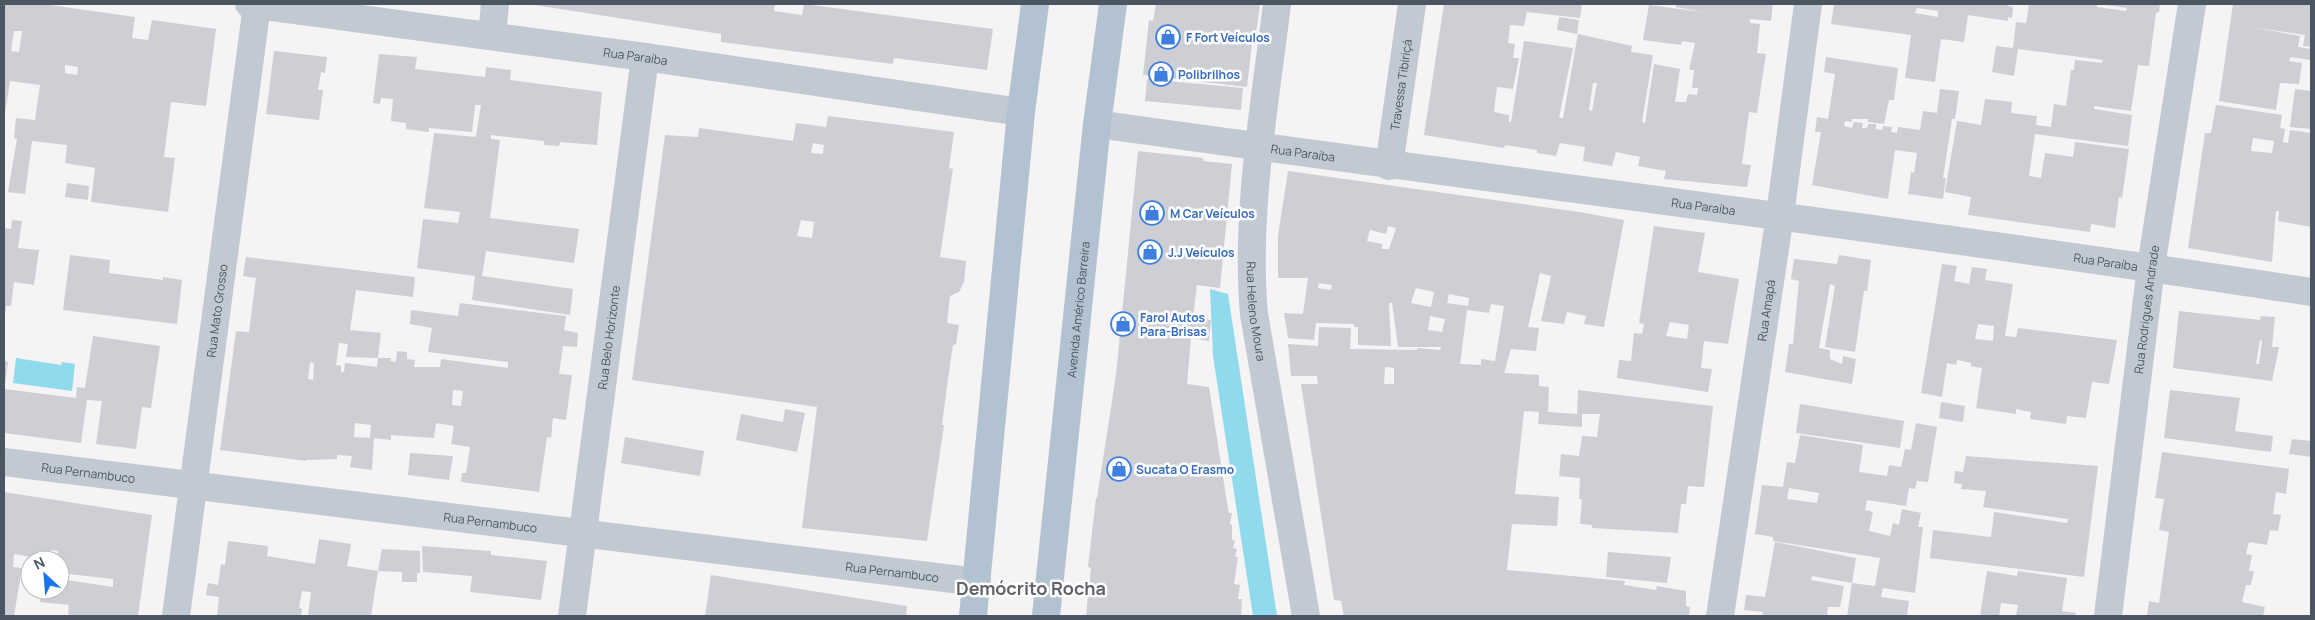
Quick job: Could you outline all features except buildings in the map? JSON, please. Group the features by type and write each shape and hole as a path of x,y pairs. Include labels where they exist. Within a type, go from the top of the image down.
{"main road":[{"path":"973,616 1021,112 1035,4"},
{"name":"Avenida Américo Barreira","path":"1046,616 1096,124 1113,4"}],"street":[{"name":"Rua Paraíba","path":"253,4 645,57 1021,112"},
{"name":"Rua Mato Grosso","path":"176,616 253,4"},
{"path":"492,36 495,4"},
{"name":"Rua Heleno Moura","path":"1277,4 1259,147 1252,284 1254,314 1306,616"},
{"name":"Travessa Tibiriçá","path":"1389,166 1412,4"},
{"name":"Rua Amapá","path":"1720,616 1780,215 1808,4"},
{"name":"Rua Rodrigues Andrade","path":"2108,616 2151,267 2192,4"},
{"name":"Rua Belo Horizonte","path":"572,616 645,57"},
{"name":"Rua Paraíba","path":"1096,124 1389,166 1780,215 2151,267 2311,292"},
{"name":"Rua Pernambuco","path":"4,462 977,582"}],"water":[{"path":"1210,289 1228,294 1277,616 1253,616 1213,356"},
{"path":"16,358 61,365 62,362 75,364 72,391 13,383"}],"place":[{"name":"F Fort Veículos","path":"1168,37"},
{"name":"Polibrilhos","path":"1161,74"},
{"name":"M Car Veículos","path":"1152,213"},
{"name":"J.J Veículos","path":"1150,252"},
{"name":"Farol Autos Para-Brisas","path":"1123,324"},
{"name":"Sucata O Erasmo","path":"1119,469"}],"district":[{"name":"Demócrito Rocha","path":"1031,588"}]}
